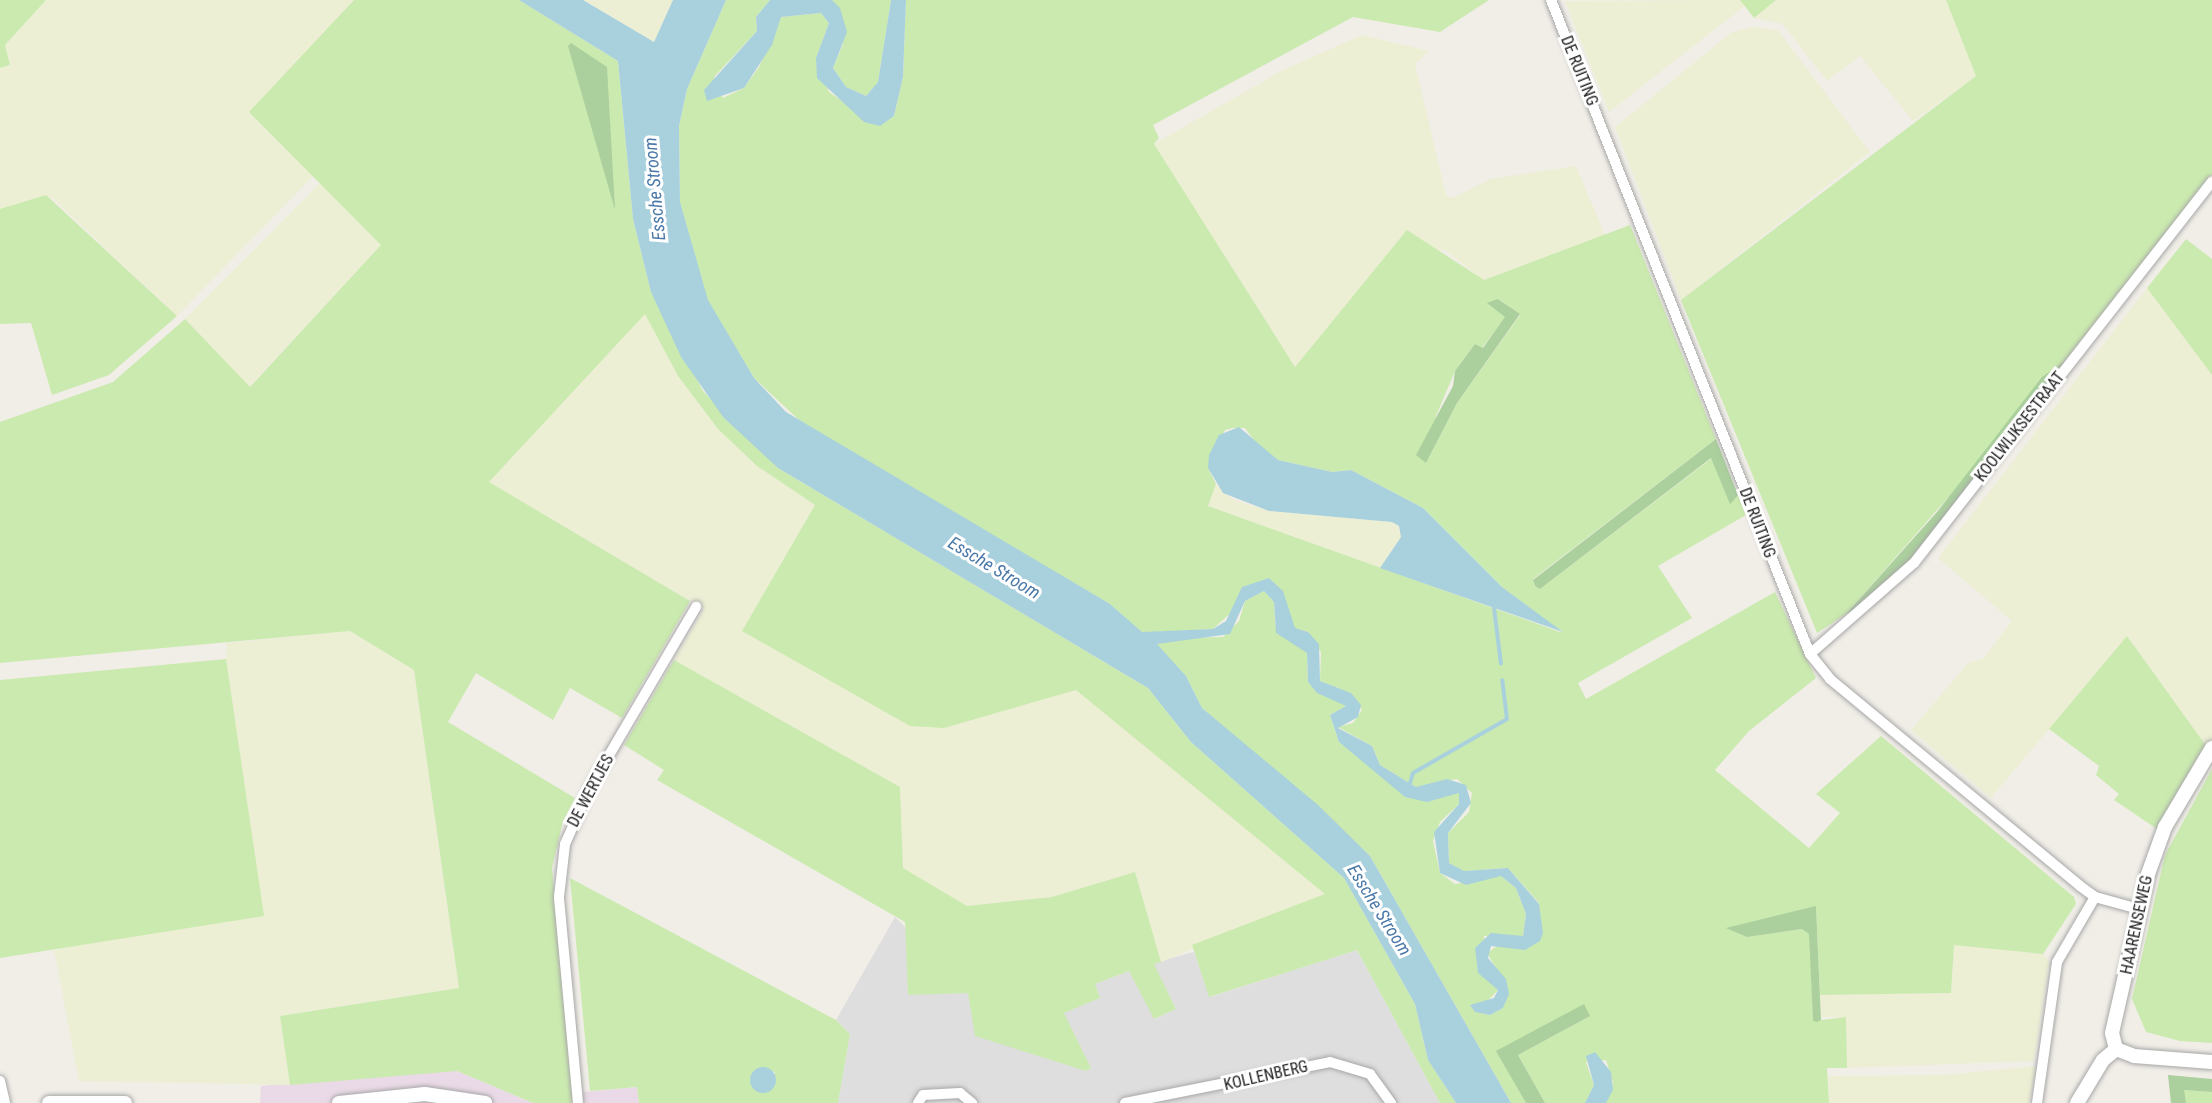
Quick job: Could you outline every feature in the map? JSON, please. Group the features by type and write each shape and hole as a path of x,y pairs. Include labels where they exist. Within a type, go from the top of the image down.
{"street":[{"name":"DE RUITING","path":"1551,0 1810,654 1830,679 2095,897 2139,909"},
{"name":"KOOLWIJKSESTRAAT","path":"1810,654 1914,563 2212,182"},
{"name":"DE WERTJES","path":"578,1103 560,909 566,844 591,786 696,607"},
{"name":"HAARENSEWEG","path":"2116,1048 2112,1033 2139,909 2159,841 2212,748"},
{"path":"2037,1103 2057,962 2095,897"},
{"path":"2077,1103 2103,1060 2116,1048 2134,1056 2212,1062"},
{"name":"KOLLENBERG","path":"1125,1103 1330,1062 1370,1074 1391,1103"},
{"path":"0,1081 5,1103"},
{"path":"918,1103 923,1095 960,1093 972,1103"},
{"path":"339,1103 425,1094 485,1103"},
{"path":"49,1103 125,1103"}],"shaded area":[{"path":"895,917 968,992 1091,1069 1063,1013 1099,998 1095,984 1129,971 1155,1019 1176,1009 1153,963 1194,952 1210,997 1357,950 1440,1103 838,1103 850,1034 836,1020"},
{"path":"425,1070 457,1071 533,1103 260,1103 261,1086"},
{"path":"637,1087 639,1103 573,1103 573,1093"}],"green space":[{"path":"0,0 46,0 5,45 10,65 0,68"},
{"path":"46,0 354,0 250,112 313,176 177,316 52,198 0,209 0,68 10,65 5,45"},
{"path":"354,0 519,0 618,61 633,219 651,292 703,391 778,468 1148,688 1191,742 1344,878 1415,1004 1428,1060 1456,1103 1440,1103 1357,950 1209,997 1192,945 1325,894 1076,690 944,728 910,726 742,631 815,505 757,466 718,429 678,376 645,314 489,482 690,601 622,718 570,688 553,720 476,673 448,722 575,798 563,821 552,868 573,1103 533,1103 457,1071 290,1085 280,1016 459,988 414,670 350,631 0,663 0,422 113,382 185,319 250,387 381,245 249,112"},
{"path":"583,0 673,0 654,42"},
{"path":"726,0 770,0 756,17 757,31 714,77 723,98 744,88 759,67 781,17 821,13 829,23 816,58 829,92 879,126 894,116 903,77 906,0 1489,0 1440,32 1353,17 1153,125 1159,138 1154,144 1295,367 1407,230 1484,280 1630,225 1716,439 1533,579 1535,586 1540,589 1712,458 1730,503 1738,495 1746,515 1658,566 1692,618 1578,683 1586,699 1775,592 1816,678 1749,731 1715,770 1809,848 1840,813 1816,794 1881,736 2074,897 2076,904 2043,954 1954,945 1951,993 1820,995 1816,907 1747,937 1802,929 1810,934 1813,1021 1846,1017 1847,1068 1827,1068 1829,1103 1606,1103 1613,1083 1606,1060 1586,1062 1594,1085 1585,1103 1545,1103 1518,1055 1590,1016 1497,1051 1526,1103 1511,1103 1370,856 1202,708 1186,676 1156,644 1174,638 1223,637 1239,621 1245,601 1264,591 1274,602 1275,624 1307,653 1308,682 1346,706 1330,715 1339,742 1399,790 1437,797 1459,793 1459,804 1440,822 1433,841 1440,873 1455,884 1501,876 1516,888 1526,914 1523,936 1484,936 1489,981 1498,990 1477,1012 1490,1015 1503,1008 1508,988 1487,953 1500,944 1525,950 1539,903 1508,868 1464,871 1449,863 1448,833 1469,812 1472,793 1457,779 1416,787 1380,765 1372,746 1338,727 1353,723 1362,710 1345,691 1320,681 1321,652 1308,632 1295,629 1269,578 1213,629 1142,633 1110,604 813,433 754,378 707,300 680,202 679,126 687,89","holes":["1499,299 1520,315 1457,403 1426,463 1436,416 1455,371 1475,344 1482,348 1506,317","1245,428 1258,446 1278,460 1332,472 1351,470 1423,508 1502,587 1563,633 1208,506 1216,484 1208,468 1225,430"]},
{"path":"832,0 891,0 878,82 866,96 846,87 833,68 843,44"},
{"path":"1740,0 1745,6 1609,112 1565,1"},
{"path":"1740,0 1776,0 1754,18"},
{"path":"1776,0 1946,0 1977,76 1913,121 1860,56 1827,81 1783,24 1754,18"},
{"path":"1946,0 2212,0 2212,174 2072,356 1846,614 1817,633 1681,300 1976,76"},
{"path":"1753,27 1778,30 1870,152 1681,300 1615,127 1732,32"},
{"path":"1362,35 1429,51 1415,64 1446,195 1453,198 1490,179 1576,166 1605,235 1483,280 1445,250 1433,252 1407,231 1295,367 1154,144 1281,71"},
{"path":"571,43 607,67 615,210 568,46"},
{"path":"320,183 382,245 249,387 185,319"},
{"path":"46,195 177,316 109,375 52,395 31,323 0,324 0,209"},
{"path":"2186,239 2212,259 2212,375 2147,288"},
{"path":"2147,288 2212,375 2212,740 2207,747 2127,636 1991,798 1911,730 1968,663 1984,658 2012,621 1938,558"},
{"path":"1498,299 1520,314 1457,403 1426,463 1416,455 1453,386 1455,371 1475,344 1483,348 1505,317 1487,303"},
{"path":"645,313 678,376 718,429 757,466 815,505 742,631 944,728 1076,689 1326,894 1161,962 1135,872 1052,897 967,906 903,868 900,787 674,660 704,609 489,482"},
{"path":"2072,356 1898,584 1846,614 1937,512 2042,377"},
{"path":"1716,439 1738,495 1730,504 1711,458 1540,589 1535,586 1533,580"},
{"path":"1216,484 1234,500 1269,511 1392,522 1399,526 1401,537 1380,568 1208,506"},
{"path":"350,631 414,670 459,988 280,1016 290,1085 79,1081 54,950 99,941 226,659 227,643"},
{"path":"2127,636 2207,747 2157,829 2114,800 2119,794 2096,775 2099,766 2049,729"},
{"path":"226,659 264,916 0,958 0,680"},
{"path":"674,660 900,787 903,868 967,906 1052,897 1135,872 1161,962 1154,964 1176,1009 1154,1019 1129,971 1095,984 1100,998 1064,1013 1091,1068 1086,1071 975,1036 968,993 908,995 905,922 657,780 664,770 624,745"},
{"path":"2212,769 2212,1043 2180,1041 2146,1032 2132,999 2165,855"},
{"path":"570,878 836,1020 850,1034 838,1103 639,1103 637,1087 590,1091","holes":["755,1069 775,1072 775,1083 769,1087"]},
{"path":"1816,906 1821,1020 1817,1022 1813,1021 1809,934 1802,929 1747,937 1726,928"},
{"path":"1954,944 2043,954 2049,961 2034,1061 1847,1068 1846,1017 1820,1017 1820,995 1951,993"},
{"path":"1584,1004 1590,1016 1518,1055 1545,1103 1526,1103 1496,1051"},
{"path":"2036,1066 2029,1103 1829,1103 1828,1076 1944,1075"},
{"path":"2168,1075 2212,1079 2212,1092 2184,1090 2186,1103 2171,1103"},
{"path":"2183,1090 2212,1092 2212,1103 2186,1103"}],"water":[{"name":"Essche Stroom","path":"519,0 583,0 654,42 673,0 726,0 687,89 679,126 680,202 708,300 754,378 786,412 1110,604 1142,632 1213,629 1226,621 1242,587 1269,578 1283,591 1295,628 1308,632 1319,644 1320,681 1351,693 1361,705 1358,717 1338,728 1372,746 1380,765 1416,787 1447,779 1466,785 1471,803 1448,833 1449,863 1464,871 1508,868 1539,904 1543,933 1540,941 1525,950 1491,946 1488,958 1506,979 1509,994 1503,1008 1490,1015 1475,1012 1470,1005 1494,998 1498,990 1478,973 1475,948 1491,933 1523,936 1526,914 1516,888 1501,876 1466,885 1440,873 1434,832 1459,804 1459,793 1427,802 1405,797 1339,742 1330,715 1346,706 1317,693 1308,682 1307,653 1276,633 1274,602 1264,591 1245,601 1230,634 1157,644 1186,676 1202,708 1318,805 1370,856 1511,1103 1456,1103 1428,1060 1415,1004 1344,878 1191,742 1148,688 778,468 723,417 681,357 651,292 633,219 618,61"},
{"path":"770,0 832,0 840,8 847,32 833,68 846,87 866,96 878,82 891,0 906,0 903,77 894,116 880,126 864,122 817,78 816,58 829,23 821,13 781,17 772,45 744,88 707,101 704,90 757,31 756,17"},
{"path":"1239,427 1278,460 1332,472 1351,470 1423,508 1502,587 1563,632 1380,568 1401,537 1399,526 1392,522 1269,511 1223,493 1208,468 1209,455 1219,435"},
{"path":"1595,1052 1611,1072 1613,1090 1606,1103 1585,1103 1594,1085 1586,1056"},
{"path":"763,1067 772,1071 776,1080 772,1089 763,1093 754,1089 750,1080 754,1071"}],"waterway":[{"path":"1494,608 1501,664"},
{"path":"1410,783 1413,773 1507,719 1502,680"}]}
